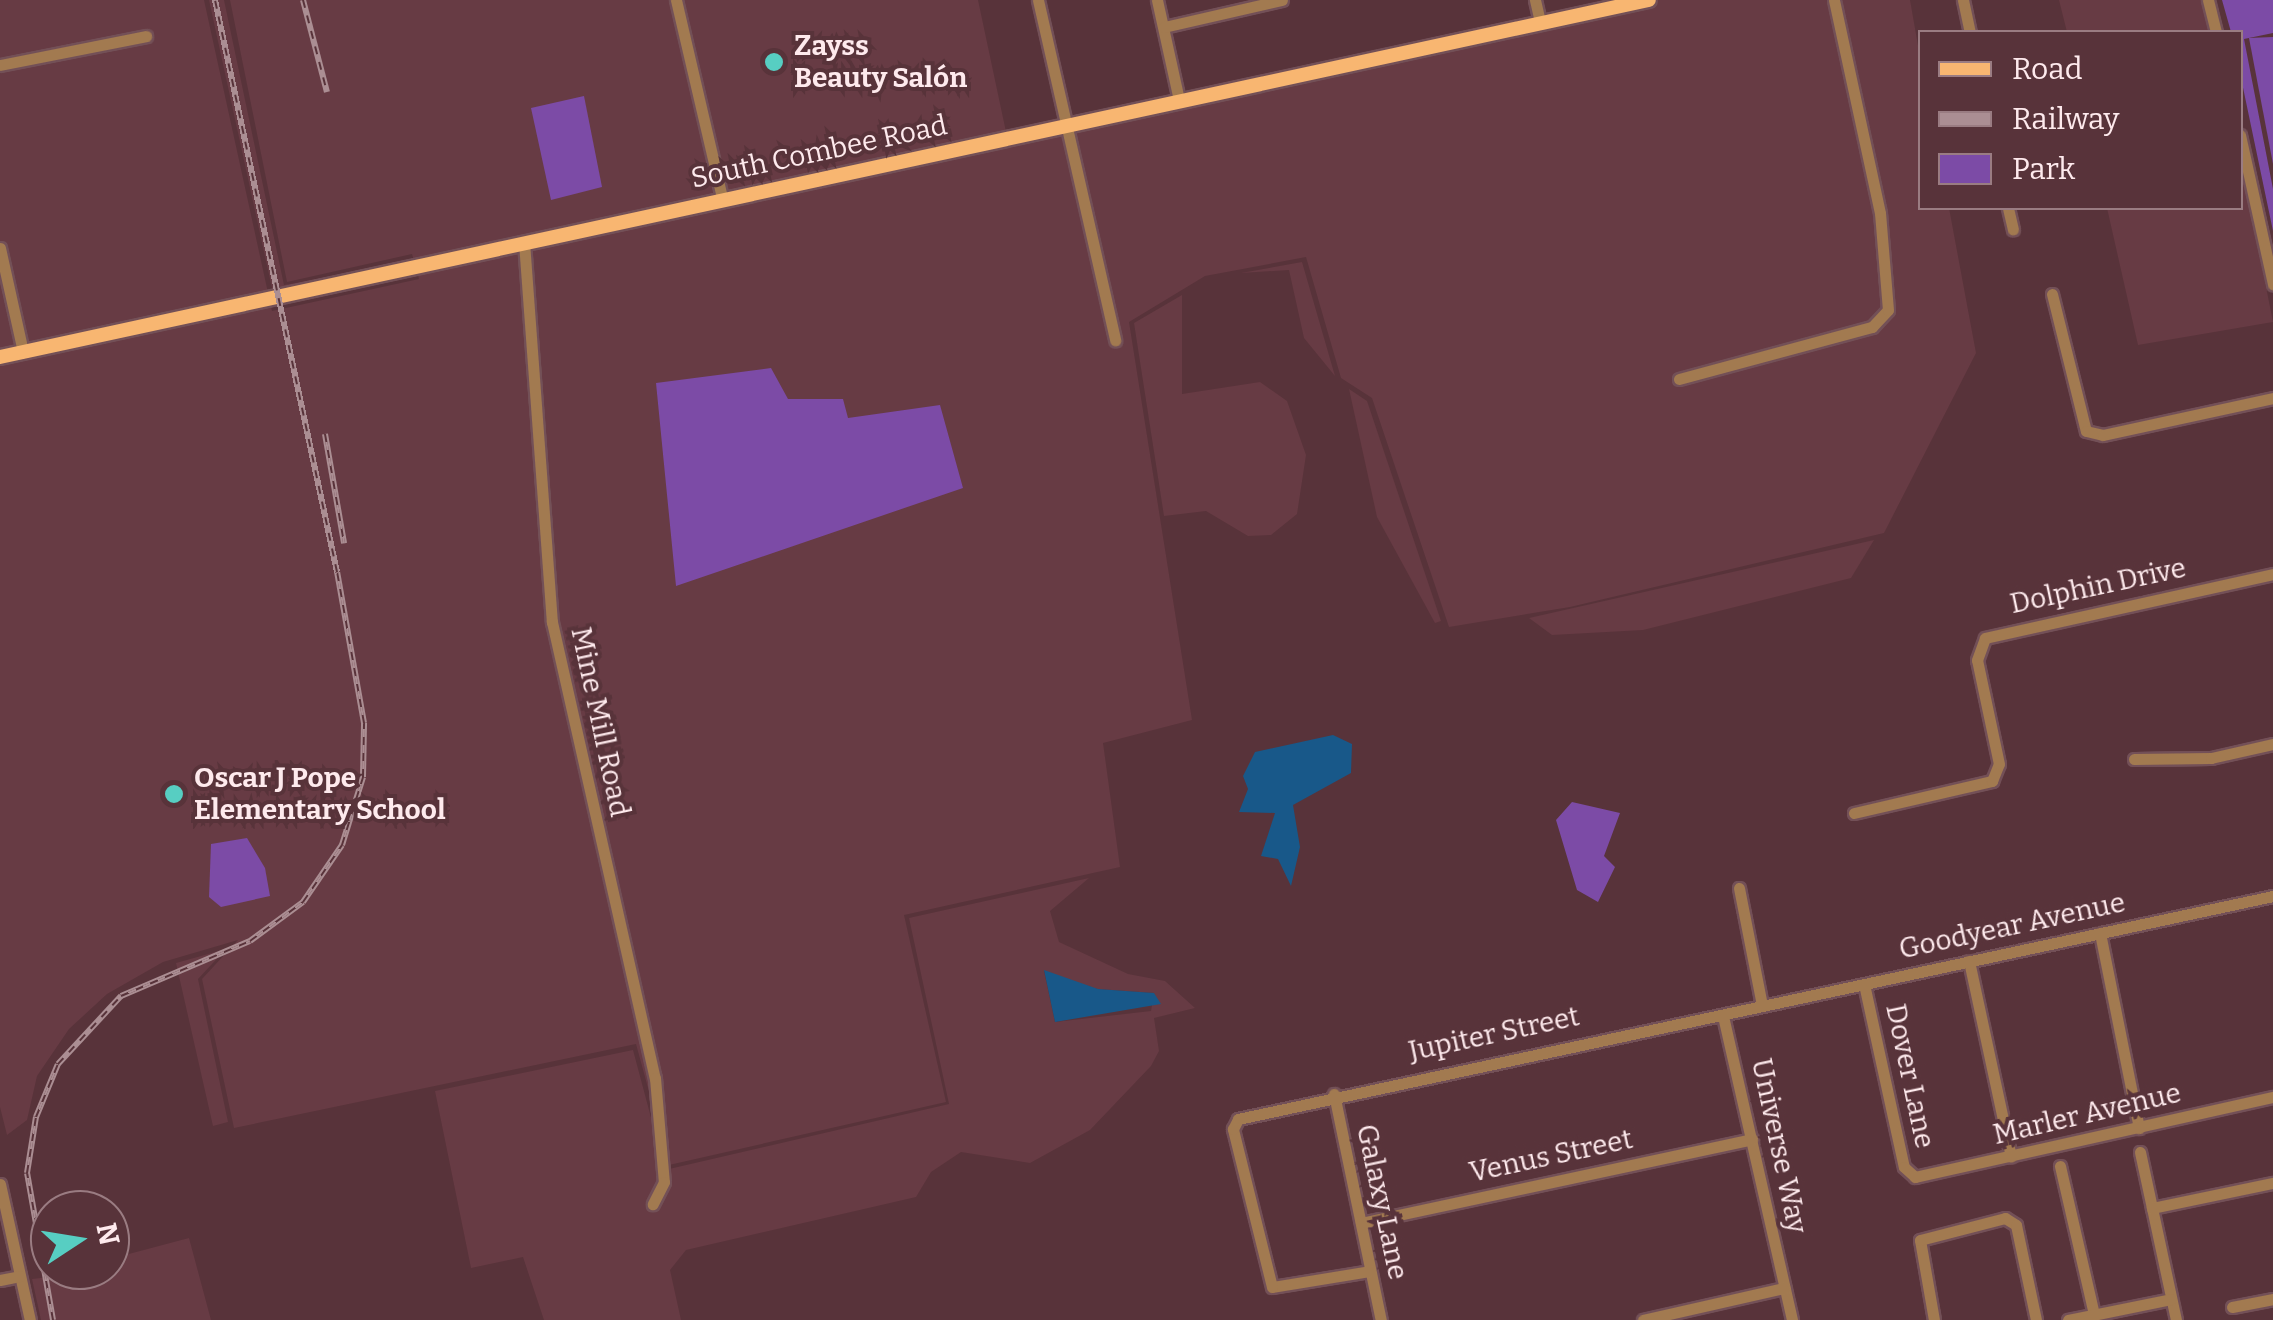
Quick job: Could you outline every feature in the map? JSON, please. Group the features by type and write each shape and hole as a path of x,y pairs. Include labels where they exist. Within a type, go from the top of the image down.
{"main road":[{"name":"South Combee Road","path":"0,357 1650,0"}],"street":[{"path":"676,0 722,198"},
{"path":"1038,0 1116,340"},
{"path":"1157,0 1180,100"},
{"path":"1164,27 1282,0"},
{"path":"1535,0 1540,22"},
{"path":"1679,379 1872,327 1888,310 1880,213 1834,0"},
{"path":"1963,0 1970,30"},
{"path":"2208,0 2216,30"},
{"path":"0,65 146,36"},
{"path":"2243,149 2273,284"},
{"path":"2008,210 2012,228"},
{"name":"Mine Mill Road","path":"524,242 552,622 655,1078 664,1182 653,1204"},
{"path":"0,248 22,352"},
{"path":"2052,294 2086,431 2103,435 2273,398"},
{"name":"Dolphin Drive","path":"1854,813 1992,782 1999,764 1977,660 1985,638 2273,574"},
{"path":"2134,759 2210,758 2273,744"},
{"path":"1738,888 1762,1005"},
{"name":"Goodyear Avenue","path":"1762,1005 2273,896"},
{"path":"2100,933 2138,1128"},
{"path":"1969,960 2011,1158"},
{"name":"Dover Lane","path":"1864,984 1912,1175"},
{"name":"Jupiter Street","path":"1370,1271 1272,1287 1233,1129 1238,1119 1334,1094 1762,1005"},
{"name":"Universe Way","path":"1723,1016 1792,1320"},
{"name":"Galaxy Lane","path":"1334,1094 1382,1320"},
{"name":"Marler Avenue","path":"1912,1175 2011,1158 2273,1098"},
{"name":"Venus Street","path":"1361,1223 1752,1138"},
{"path":"2140,1152 2176,1320"},
{"path":"2060,1166 2094,1314"},
{"path":"2152,1208 2273,1182"},
{"path":"0,1184 30,1320"},
{"path":"1934,1320 1920,1240 2012,1221 2036,1320"},
{"path":"0,1280 20,1276"},
{"path":"1643,1320 1784,1288"},
{"path":"2068,1320 2171,1299"},
{"path":"2232,1307 2273,1299"}],"shaded area":[{"path":"0,0 204,0 272,311 419,279 412,254 287,282 230,0 978,0 1009,146 1656,0 1910,0 1918,46 1918,210 1949,210 1976,353 1884,533 1570,607 1449,627 1372,398 1341,378 1306,257 1205,276 1129,322 1192,720 1103,743 1120,867 904,915 946,1102 669,1165 636,1044 234,1128 202,979 238,940 163,962 107,994 69,1029 37,1076 27,1120 7,1135 0,1107"},
{"path":"209,0 224,0 284,285 409,263 273,293"},
{"path":"2059,0 2202,0 2210,30 2066,30"},
{"path":"2243,171 2273,322 2138,345 2107,210 2243,210"},
{"path":"1302,262 1335,376 1304,338 1289,270 1241,273"},
{"path":"1182,295 1182,394 1260,382 1287,401 1306,455 1297,514 1271,535 1248,536 1206,511 1164,516 1134,323"},
{"path":"1349,389 1367,401 1441,621 1435,623 1377,517"},
{"path":"1874,540 1851,578 1643,630 1552,635 1529,618"},
{"path":"1089,878 1050,911 1059,942 1128,974 1165,981 1195,1008 1154,1018 1159,1051 1151,1066 1090,1130 1030,1163 961,1152 931,1172 916,1197 686,1250 670,1270 681,1320 544,1320 523,1257 471,1268 435,1091 633,1050 653,1125 658,1182 646,1206 655,1211 669,1169 949,1104 909,918","holes":["1044,971 1097,989 1154,993 1151,1011 1055,1022"]},
{"path":"226,949 198,979 228,1122 213,1126 176,963"},
{"path":"189,1238 211,1320 41,1320 34,1290 130,1290 130,1254"}],"green space":[{"path":"2222,0 2273,0 2273,33 2244,39 2273,189 2273,231 2243,88 2243,30 2230,30"},
{"path":"2273,37 2273,164 2249,38"},
{"path":"584,96 602,187 551,200 531,108"},
{"path":"771,368 788,399 843,399 848,418 940,405 963,488 676,586 656,383"},
{"path":"1572,802 1620,813 1604,856 1615,867 1598,902 1577,890 1556,820"},
{"path":"247,838 265,868 270,896 221,907 209,897 211,844"}],"water":[{"path":"1333,735 1352,744 1351,773 1293,805 1300,847 1291,886 1278,859 1261,856 1275,813 1239,812 1248,789 1243,776 1255,752"},
{"path":"1044,970 1098,989 1154,993 1161,1004 1055,1022"}],"railway":[{"path":"53,1320 27,1173 36,1117 58,1064 121,996 250,941 303,902 342,845 363,777 364,723 337,572 215,0"},
{"path":"303,0 327,92"},
{"path":"325,434 344,543"}],"place":[{"name":"Zayss Beauty Salón","path":"774,62"},
{"name":"Oscar J Pope Elementary School","path":"174,794"}]}
